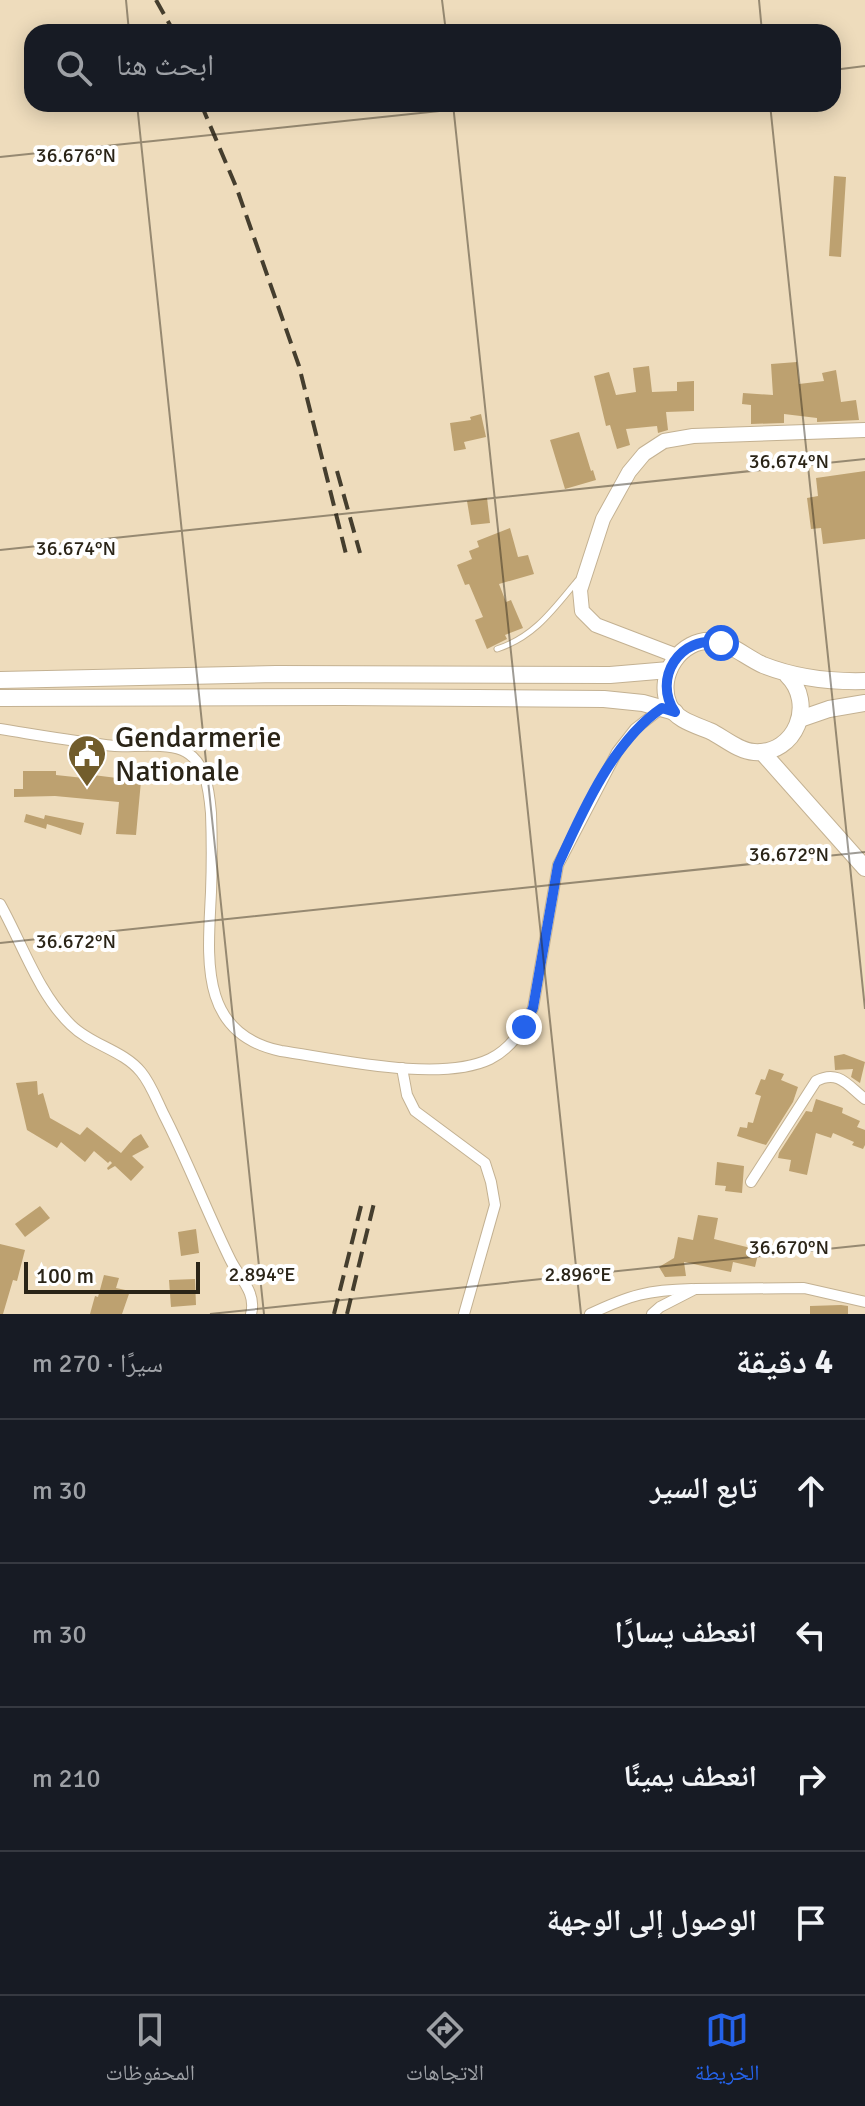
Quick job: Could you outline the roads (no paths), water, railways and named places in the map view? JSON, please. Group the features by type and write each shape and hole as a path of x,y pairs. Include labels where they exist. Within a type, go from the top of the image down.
{"main road":[{"path":"673,663 590,621 582,611 579,597 603,519 629,472 644,454 664,441 693,436 865,430"},
{"path":"668,710 667,694 673,663 690,646 713,641 787,675 861,681 861,704 829,709 800,719"},
{"path":"0,680 276,674 610,675 673,663"},
{"path":"0,698 623,700 668,710 745,750 762,752 789,739 800,719 799,690 787,675"},
{"path":"762,752 865,868"}],"street":[{"path":"0,729 111,745 181,749 195,760 210,796 213,843 209,945 211,983 226,1019 245,1037 268,1048 402,1068 470,1066 502,1051 524,1027 533,1008 558,865 617,752 635,729 668,710"},
{"path":"0,904 63,1016 88,1039 134,1065 146,1078 231,1262 250,1291 251,1314"},
{"path":"402,1068 407,1095 415,1111 485,1163 491,1182 495,1205 464,1314"},
{"path":"751,1182 816,1081 836,1077 865,1099"},
{"path":"590,1314 653,1290 804,1288 865,1302"},
{"path":"652,1314 695,1289"}],"lane":[{"path":"497,649 512,644 538,627 588,568"}],"railway":[{"path":"156,0 170,24"},
{"path":"204,112 237,189 299,366 346,554"},
{"path":"337,471 360,553"},
{"path":"347,1314 374,1203"},
{"path":"334,1314 361,1206"}],"place":[{"name":"Gendarmerie Nationale","path":"87,788"}]}
